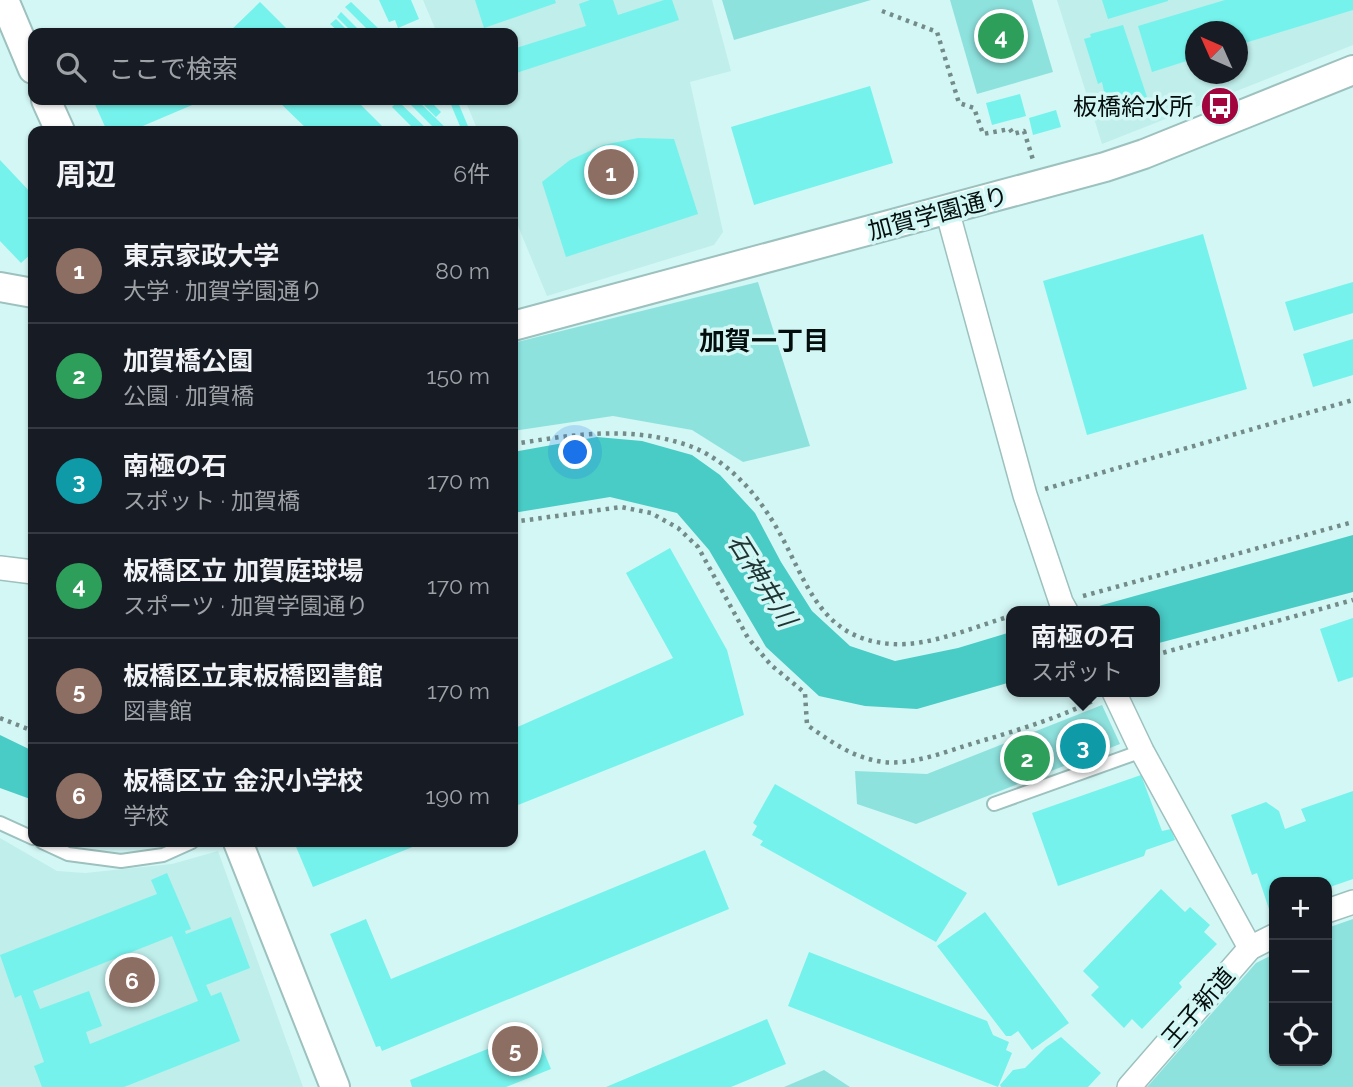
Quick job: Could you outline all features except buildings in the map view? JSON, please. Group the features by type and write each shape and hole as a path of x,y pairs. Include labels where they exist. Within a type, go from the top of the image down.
{"street":[{"path":"4,0 28,57"},
{"name":"加賀学園通り","path":"518,325 947,210 1144,154 1353,70"},
{"path":"48,105 58,126"},
{"path":"947,210 1024,495 1063,606"},
{"path":"0,288 28,292"},
{"path":"0,568 28,571"},
{"path":"1108,697 1142,751 1250,948"},
{"path":"240,847 335,1087"},
{"path":"1332,909 1353,902"},
{"name":"王子新道","path":"1129,1087 1250,948 1269,938"}],"lane":[{"path":"994,804 1142,751"},
{"path":"0,823 28,836"},
{"path":"53,847 68,854 121,861 163,855 181,847"}],"path":[{"path":"882,11 937,32 959,103 974,108 983,134 1010,129 1013,134 1024,131 1035,166"},
{"path":"1024,495 1353,400"},
{"path":"518,443 571,435 628,432 688,445 712,457 752,492 771,518 808,592 828,616 846,630 866,639 893,645 926,641 1006,617"},
{"path":"518,521 621,507 651,513 678,528 698,547 748,638 771,665 804,692 807,725 846,752 884,762 929,757 1065,714 1103,697"},
{"path":"1066,606 1353,522"},
{"path":"1160,654 1353,600"},
{"path":"0,718 28,729"}],"shaded area":[{"path":"423,0 712,0 731,71 690,82 723,232 714,245 547,296 518,226 518,126 476,126 467,105 518,105 518,28 435,28"},
{"path":"722,0 871,0 734,40"},
{"path":"950,0 1032,0 1053,72 977,94"},
{"path":"1057,0 1353,0 1353,45 1102,144"},
{"path":"758,282 810,446 743,462 692,430 613,416 518,430 518,342"},
{"path":"1102,705 1120,744 916,824 857,804 855,771 927,774"},
{"path":"0,838 57,871 85,873 172,864 218,851 303,1087 0,1087"},
{"path":"1353,919 1353,1087 1147,1087 1256,963 1269,956 1269,1066 1332,1066 1332,926"},
{"path":"824,1070 850,1087 784,1087"}],"water":[{"name":"石神井川","path":"597,437 642,441 692,455 720,475 755,513 781,562 812,611 850,646 895,661 958,648 1006,634 1006,683 917,709 865,706 819,696 766,647 709,550 677,513 610,497 518,512 518,451"},
{"path":"1353,535 1353,592 1160,643 1160,606 1099,606"},
{"path":"0,735 28,749 28,798 0,788"}],"place":[{"name":"板橋区立 加賀庭球場","path":"1001,36"},
{"name":"板橋給水所","path":"1220,106"},
{"name":"東京家政大学","path":"611,172"},
{"name":"南極の石","path":"1083,746"},
{"name":"加賀橋公園","path":"1027,758"},
{"name":"板橋区立 金沢小学校","path":"132,980"},
{"name":"板橋区立東板橋図書館","path":"515,1049"}],"district":[{"name":"加賀一丁目","path":"764,341"}]}
